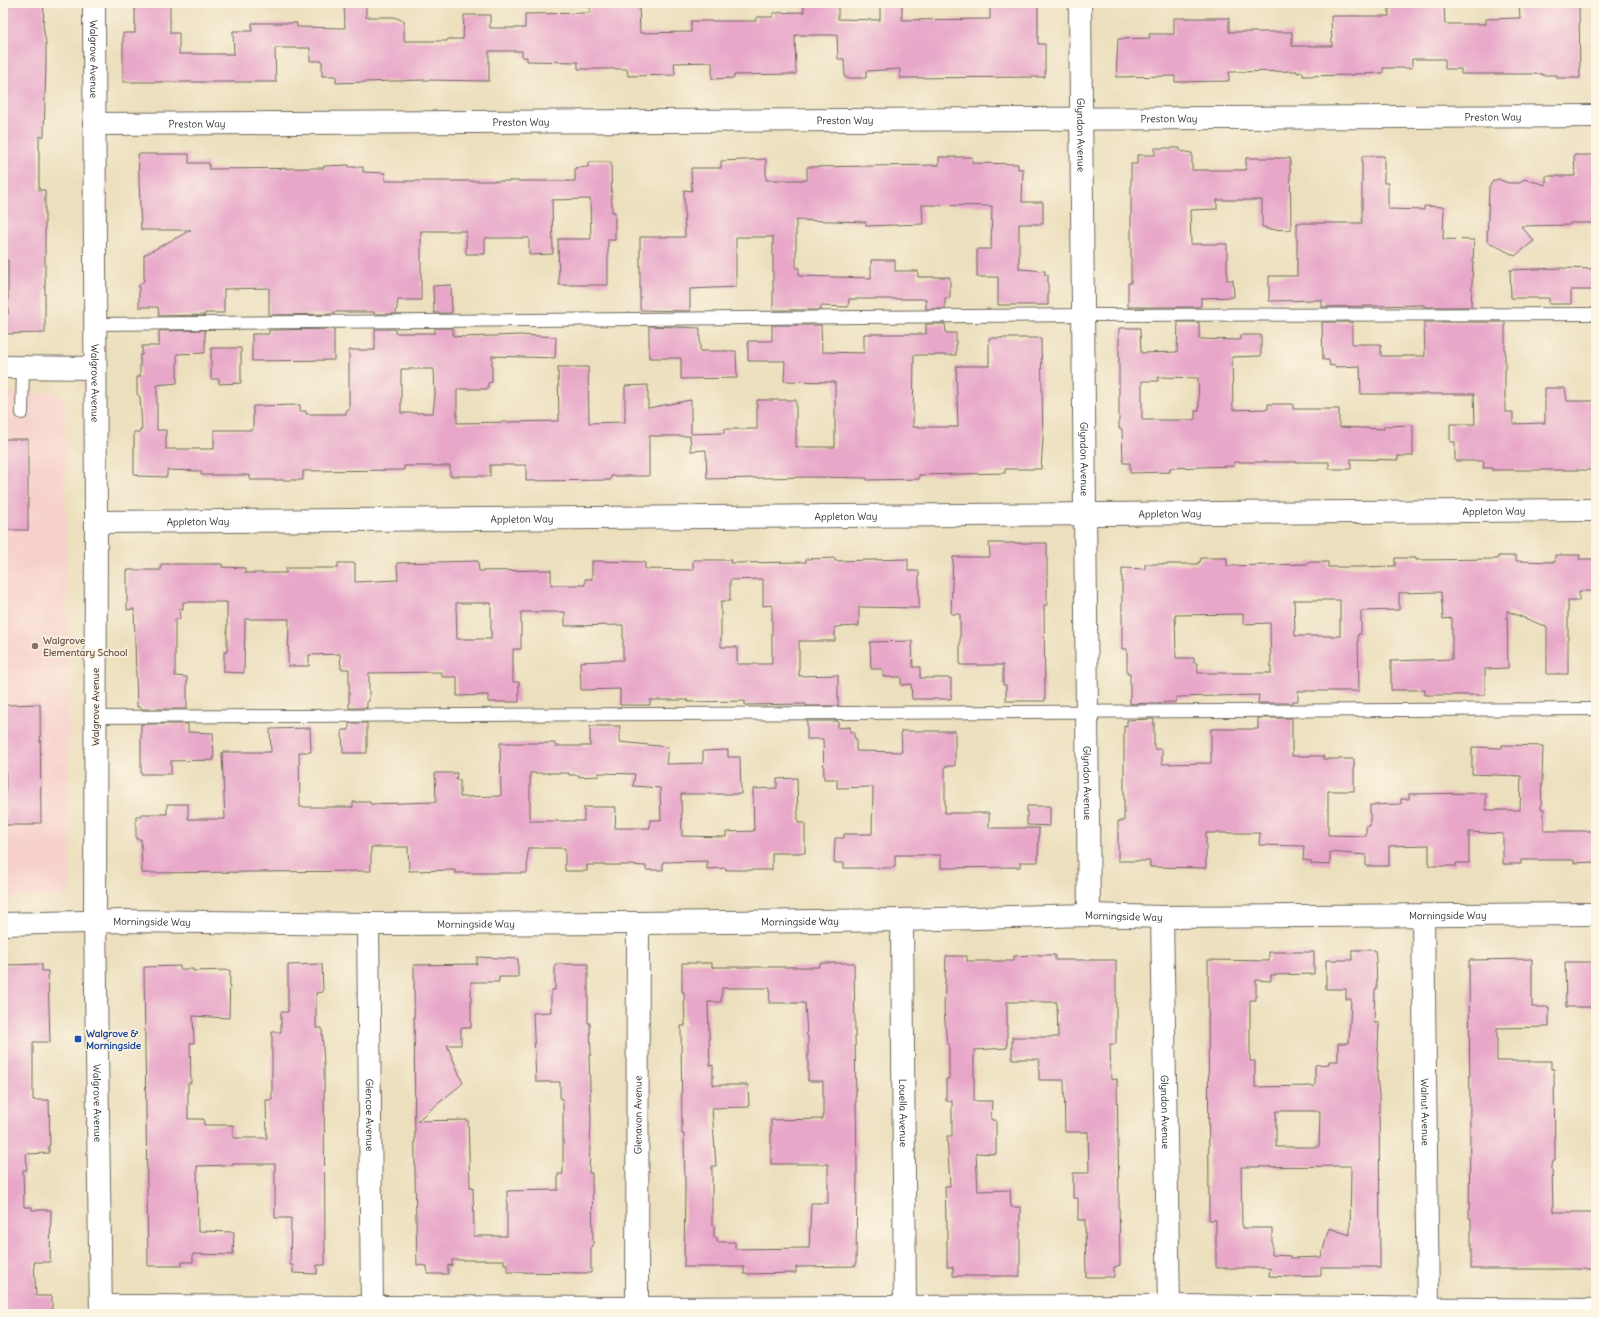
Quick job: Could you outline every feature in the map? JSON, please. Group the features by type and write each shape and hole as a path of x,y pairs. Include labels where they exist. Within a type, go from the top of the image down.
{"street":[{"name":"Walgrove Avenue","path":"94,3 94,368 96,522 95,922 101,1310"},
{"name":"Glyndon Avenue","path":"1080,3 1089,916"},
{"name":"Preston Way","path":"94,124 1596,116"},
{"path":"13,367 94,368"},
{"name":"Appleton Way","path":"96,522 1596,510"},
{"name":"Morningside Way","path":"3,924 95,922 368,924 638,923 1089,916 1423,916 1596,914"},
{"name":"Walnut Avenue","path":"1423,916 1428,1308"},
{"name":"Glyndon Avenue","path":"1162,917 1169,1306"},
{"name":"Louella Avenue","path":"899,1309 902,920"},
{"name":"Glenavon Avenue","path":"637,1308 638,923"},
{"name":"Glencoe Avenue","path":"368,924 372,1306"},
{"path":"101,1310 372,1306 544,1311 637,1308 1111,1310 1169,1306 1596,1310"}],"lane":[{"path":"94,324 1083,316 1596,314"},
{"path":"13,367 22,413"},
{"path":"95,717 1596,709"}],"shaded area":[{"name":"Walgrove Elementary School","path":"3,393 55,393 63,398 65,402 70,888 65,895 60,897 3,897"}],"building":[{"path":"3,3 44,3 43,26 46,43 46,63 44,136 39,137 39,190 45,190 45,333 3,334 3,314 8,314 8,260 3,260"},
{"path":"135,3 170,3 170,33 179,33 179,54 234,54 233,31 252,31 252,23 297,23 297,27 345,28 344,3 366,3 366,17 394,17 404,21 404,41 447,41 448,39 463,39 464,15 490,15 490,28 525,28 525,14 590,13 590,3 639,3 640,33 691,32 691,21 756,21 756,17 773,17 773,13 804,12 804,3 838,3 838,19 880,20 880,3 902,3 902,20 990,19 990,3 1038,3 1038,44 1045,44 1045,77 900,78 900,69 866,71 866,78 845,78 844,59 838,59 837,35 795,35 796,74 734,75 734,78 712,79 712,62 674,63 675,75 628,76 627,69 578,69 578,62 527,61 527,57 522,57 522,51 489,51 489,81 424,80 336,83 336,76 322,76 322,61 310,61 310,48 275,48 276,82 123,82 123,33 135,33"},
{"path":"1389,3 1444,3 1445,24 1486,24 1486,19 1520,18 1519,3 1579,3 1580,78 1557,78 1557,75 1542,74 1461,74 1461,69 1445,69 1445,59 1412,59 1412,68 1383,68 1383,73 1354,75 1303,76 1303,72 1297,73 1297,71 1229,72 1229,81 1175,82 1175,76 1116,77 1118,39 1150,38 1149,34 1174,34 1174,18 1229,18 1229,32 1292,32 1292,46 1332,46 1331,16 1389,16"},
{"path":"1155,148 1180,148 1180,151 1192,153 1192,170 1246,170 1246,158 1290,158 1291,230 1266,229 1266,227 1262,227 1262,200 1217,200 1217,209 1190,210 1191,244 1227,244 1227,280 1233,280 1234,297 1201,298 1201,306 1199,307 1128,307 1128,283 1131,283 1131,164 1137,164 1137,155 1155,155"},
{"path":"138,154 189,154 189,163 209,163 209,169 324,168 324,166 349,165 349,167 363,167 363,172 385,173 385,181 575,181 575,168 588,167 588,162 611,162 612,212 615,212 615,240 608,240 608,285 559,285 558,239 591,239 590,199 552,200 553,254 529,255 529,238 485,238 485,254 466,254 466,231 421,231 421,300 398,300 396,314 374,314 374,312 334,312 334,314 269,315 269,288 224,289 224,313 159,316 158,307 139,307 139,285 144,281 144,255 191,230 141,230"},
{"path":"1574,155 1596,155 1596,223 1521,226 1534,241 1515,256 1487,241 1489,187 1493,181 1498,179 1508,183 1520,183 1524,179 1546,185 1546,176 1575,176"},
{"path":"1362,156 1384,156 1384,183 1388,183 1388,209 1424,210 1424,206 1444,207 1443,239 1474,240 1471,307 1424,307 1424,305 1322,307 1322,300 1269,301 1269,276 1297,276 1297,223 1362,223"},
{"path":"939,157 972,157 972,163 1018,164 1018,169 1023,169 1022,202 1043,202 1043,224 1019,224 1019,269 1045,271 1045,275 1048,275 1048,305 998,305 998,277 977,277 977,249 991,249 992,206 922,205 923,224 866,226 866,222 796,220 796,268 799,268 799,276 871,278 871,260 895,260 895,271 918,271 918,277 950,277 950,298 945,298 945,309 926,309 926,299 849,299 848,307 821,306 821,310 773,310 773,237 736,237 736,287 690,289 690,311 640,310 640,237 685,237 684,190 692,191 691,168 721,168 721,161 766,159 766,180 807,180 807,167 939,165"},
{"path":"1562,268 1596,269 1596,290 1571,290 1571,304 1549,304 1549,298 1511,298 1510,270"},
{"path":"451,285 452,313 434,313 433,286"},
{"path":"1178,322 1199,322 1199,339 1240,340 1240,335 1261,335 1261,356 1232,357 1233,410 1268,409 1268,404 1293,404 1293,409 1339,409 1339,427 1384,429 1384,426 1413,425 1413,456 1398,456 1398,460 1351,459 1351,469 1329,469 1329,462 1234,462 1234,466 1170,468 1170,472 1130,473 1130,463 1123,463 1122,429 1119,429 1119,328 1140,328 1141,353 1177,352","holes":["1158,377 1198,378 1199,411 1195,411 1195,420 1142,420 1142,381 1158,381"]},
{"path":"1322,322 1352,322 1352,344 1381,344 1381,356 1425,356 1424,322 1505,322 1505,412 1513,412 1513,424 1545,423 1545,388 1565,388 1567,401 1596,401 1596,470 1492,470 1492,468 1483,468 1484,461 1455,461 1455,442 1450,442 1450,424 1475,424 1474,394 1361,394 1360,366 1335,367 1335,365 1330,366 1329,360 1323,360"},
{"path":"926,324 945,324 946,333 956,333 956,355 914,355 913,427 958,427 956,366 989,366 989,338 1041,338 1043,439 1041,469 1005,469 1005,473 919,475 919,479 867,480 867,478 813,477 707,479 706,450 691,451 690,436 649,436 649,476 611,476 611,480 526,481 526,465 490,465 490,476 450,476 450,466 404,466 404,470 303,471 303,480 250,480 250,475 201,475 201,471 167,470 167,477 137,476 134,474 134,432 140,432 140,430 142,430 140,397 137,394 137,377 140,377 140,355 142,355 142,346 159,346 159,331 205,330 205,353 177,354 177,383 157,385 157,430 166,430 166,449 214,449 214,430 253,430 253,406 300,405 300,411 306,411 306,414 346,414 346,410 349,410 349,350 375,350 375,329 395,329 395,333 435,333 435,328 453,328 453,336 465,337 520,335 556,337 555,358 492,356 492,382 488,383 488,389 457,389 457,423 559,421 558,367 588,367 589,423 625,422 625,386 648,385 648,408 691,400 691,434 724,433 724,429 757,429 757,400 796,400 796,447 835,447 835,382 784,381 785,361 748,361 748,341 772,341 772,325 821,325 822,352 864,353 864,334 926,334","holes":["401,369 434,369 435,395 433,413 401,413"]},
{"path":"649,326 700,328 700,351 736,351 737,378 681,379 681,358 649,358"},
{"path":"334,329 334,360 252,361 252,334 269,334 269,330"},
{"path":"211,348 241,348 241,383 219,384 219,379 211,379"},
{"path":"3,439 28,439 28,530 3,530"},
{"path":"989,543 1047,543 1047,605 1044,605 1045,701 1006,701 1006,685 1003,685 1003,665 960,665 960,614 951,614 953,557 990,557"},
{"path":"1555,555 1580,555 1579,559 1596,559 1596,591 1579,591 1579,601 1568,601 1568,674 1547,674 1547,627 1507,611 1508,668 1485,669 1485,695 1425,695 1425,690 1391,690 1391,661 1452,659 1452,618 1443,619 1441,592 1399,593 1399,610 1361,611 1361,634 1358,634 1359,691 1298,691 1298,701 1293,701 1293,703 1258,703 1259,695 1176,697 1176,702 1130,704 1130,674 1127,674 1127,649 1122,649 1122,568 1145,569 1145,564 1198,564 1201,558 1227,558 1227,566 1308,564 1308,562 1328,562 1328,567 1395,566 1395,558 1416,558 1416,560 1498,559 1498,556 1516,556 1516,561 1555,562","holes":["1294,600 1340,600 1340,636 1295,636","1243,614 1243,624 1270,623 1271,673 1198,673 1197,663 1194,663 1194,658 1176,658 1175,615"]},
{"path":"835,558 835,561 908,559 908,571 919,571 919,608 859,607 859,626 835,627 835,641 799,641 799,676 838,675 838,706 806,706 806,704 745,705 745,701 688,702 688,700 650,700 650,705 620,705 620,689 581,690 580,662 623,660 623,625 565,626 565,612 521,612 521,649 513,649 513,682 519,682 519,702 488,702 488,695 457,696 457,677 442,677 442,672 369,673 369,701 367,701 367,708 349,708 349,669 341,669 340,654 309,655 309,666 288,666 289,619 245,619 244,673 224,672 224,652 227,652 227,602 183,602 183,609 179,609 180,619 175,619 175,676 187,677 187,709 141,709 141,707 137,707 134,609 127,610 127,570 161,570 161,564 222,564 222,567 245,568 245,573 286,573 286,568 338,568 338,563 355,563 355,582 398,580 397,563 478,561 479,571 551,570 551,585 585,585 585,579 592,579 592,561 645,562 645,569 693,570 693,560 731,560 730,563 806,562 806,559","holes":["763,579 763,606 772,605 772,664 737,664 737,647 721,647 721,601 730,601 730,580","456,603 491,603 491,639 457,639"]},
{"path":"912,641 913,667 920,667 920,678 951,678 951,699 912,699 911,684 901,685 901,677 883,677 883,669 871,669 870,642"},
{"path":"40,704 41,823 34,823 34,825 6,825 5,705"},
{"path":"1258,718 1292,718 1292,756 1324,756 1324,759 1354,759 1354,791 1328,791 1328,835 1366,836 1366,826 1370,826 1370,805 1401,804 1401,799 1409,799 1409,794 1486,793 1486,810 1520,810 1521,776 1472,774 1472,747 1502,748 1502,745 1543,746 1541,809 1544,809 1544,831 1596,831 1596,862 1574,863 1574,860 1521,860 1521,864 1503,864 1503,834 1469,832 1469,863 1456,863 1456,866 1429,866 1429,845 1389,846 1389,866 1366,866 1366,855 1330,852 1330,865 1311,864 1311,861 1303,860 1304,846 1259,845 1260,833 1206,833 1206,868 1150,867 1150,861 1118,861 1118,821 1124,821 1124,725 1127,726 1127,720 1154,719 1154,749 1162,749 1162,764 1211,763 1211,729 1258,729"},
{"path":"807,721 838,721 838,728 850,727 850,732 854,732 854,738 856,738 856,751 902,752 901,731 955,731 955,766 945,766 945,813 989,813 989,828 1039,828 1038,862 1020,862 1020,867 941,868 941,855 895,855 895,867 889,868 844,868 844,863 834,863 835,838 844,838 844,834 872,834 873,787 837,788 837,779 824,779 823,739 807,739"},
{"path":"349,723 367,723 367,753 343,753 342,730 349,730"},
{"path":"141,724 188,724 188,732 213,733 214,760 171,761 171,774 141,774"},
{"path":"590,726 620,726 620,742 668,747 666,764 703,763 703,751 728,750 728,757 740,757 741,794 681,794 682,836 726,837 726,832 754,831 753,789 777,788 777,779 797,778 798,823 805,823 805,853 772,853 772,870 726,870 726,868 707,869 707,861 663,862 663,870 646,870 646,866 587,865 587,871 565,871 565,848 528,848 527,873 455,873 455,870 409,871 408,847 371,847 371,871 142,873 141,839 136,839 136,816 141,816 141,814 167,814 167,804 188,804 188,819 225,819 222,752 271,752 270,729 310,728 311,752 299,752 300,807 353,807 353,802 370,802 370,804 436,802 435,773 457,773 456,780 460,780 460,797 501,796 500,743 555,743 555,746 590,746","holes":["530,773 569,773 569,775 579,775 579,777 599,776 599,773 635,774 633,786 660,788 661,820 650,820 650,828 615,828 616,807 584,807 584,821 530,821"]},
{"path":"1027,806 1050,806 1050,826 1027,825"},
{"path":"1352,950 1375,950 1377,989 1375,989 1374,1023 1379,1023 1377,1075 1379,1096 1380,1267 1321,1267 1321,1276 1290,1277 1269,1276 1270,1268 1216,1268 1216,1220 1209,1220 1208,960 1269,961 1269,952 1314,952 1314,974 1271,975 1271,981 1256,980 1256,1000 1250,1000 1250,1061 1255,1061 1255,1087 1315,1086 1315,1065 1329,1064 1329,1061 1338,1061 1338,1043 1349,1043 1351,999 1346,999 1346,989 1326,989 1326,960 1352,960","holes":["1276,1111 1320,1111 1319,1147 1276,1147","1351,1166 1350,1235 1329,1228 1321,1257 1291,1258 1291,1256 1272,1255 1272,1228 1242,1228 1241,1167"]},
{"path":"1055,955 1055,960 1116,960 1116,1044 1110,1044 1111,1080 1117,1079 1120,1265 1114,1267 1114,1277 1086,1277 1085,1220 1078,1220 1078,1198 1073,1198 1073,1173 1089,1173 1088,1132 1065,1132 1064,1080 1039,1080 1039,1059 1012,1059 1012,1037 1058,1037 1057,1002 1007,1002 1007,1048 974,1050 974,1101 992,1101 991,1120 996,1120 996,1154 976,1153 978,1191 1010,1190 1011,1207 1020,1207 1020,1276 953,1276 953,1267 947,1267 945,1186 950,1186 947,1136 952,1136 952,1101 946,1101 946,1079 949,1079 949,1044 947,1044 944,1011 946,956 967,956 967,961 1014,961 1014,956"},
{"path":"477,957 518,959 518,977 499,977 499,982 471,982 471,1028 461,1028 461,1045 447,1045 463,1083 417,1121 468,1120 470,1187 473,1187 474,1236 507,1236 507,1191 558,1190 558,1174 563,1174 563,1099 560,1099 560,1082 536,1082 533,1013 551,1012 551,990 555,990 555,964 588,964 588,1023 590,1023 591,1055 589,1055 591,1120 589,1173 592,1173 593,1246 591,1246 591,1273 507,1272 507,1264 504,1264 504,1260 452,1260 452,1266 448,1265 448,1274 428,1274 427,1266 417,1265 414,965 477,964"},
{"path":"1532,959 1532,1007 1549,1007 1549,1027 1497,1028 1497,1061 1551,1061 1551,1069 1554,1069 1555,1161 1553,1161 1552,1166 1553,1212 1596,1212 1595,1269 1471,1269 1471,1218 1469,1218 1469,960"},
{"path":"1565,962 1596,962 1596,1007 1566,1007"},
{"path":"682,963 712,963 712,967 819,967 820,963 854,963 857,1171 856,1266 796,1267 796,1273 744,1274 744,1267 684,1267 685,1184 684,1134 682,1134 681,1026 685,1026 684,992 682,992","holes":["722,988 770,988 769,1003 805,1003 808,1036 808,1081 823,1081 823,1119 771,1120 771,1164 828,1164 828,1203 811,1203 809,1248 735,1249 735,1242 717,1242 717,1238 714,1238 714,1225 712,1225 712,1166 716,1166 712,1108 749,1107 748,1085 713,1085 713,1065 710,1066 708,1002 721,1002"]},
{"path":"42,964 42,971 48,971 50,1042 33,1042 33,1100 49,1100 50,1145 49,1153 26,1154 27,1170 23,1170 24,1207 32,1207 32,1210 51,1210 50,1262 34,1262 36,1296 52,1296 52,1314 3,1314 3,973 5,965"},
{"path":"322,964 323,992 316,993 316,1028 322,1028 324,1067 325,1265 317,1265 317,1274 293,1273 293,1265 290,1265 291,1218 275,1218 275,1164 233,1164 197,1166 198,1231 234,1232 233,1255 193,1254 193,1262 182,1262 182,1266 148,1266 144,967 180,966 180,969 193,969 193,971 230,970 229,1018 193,1016 194,1043 190,1043 191,1083 188,1083 188,1119 204,1119 204,1125 233,1125 233,1138 267,1138 266,1100 272,1100 272,1032 281,1032 281,1012 288,1012 288,965"}],"place":[{"name":"Walgrove Elementary School","path":"35,646"},
{"name":"Walgrove & Morningside","path":"78,1039"}]}
